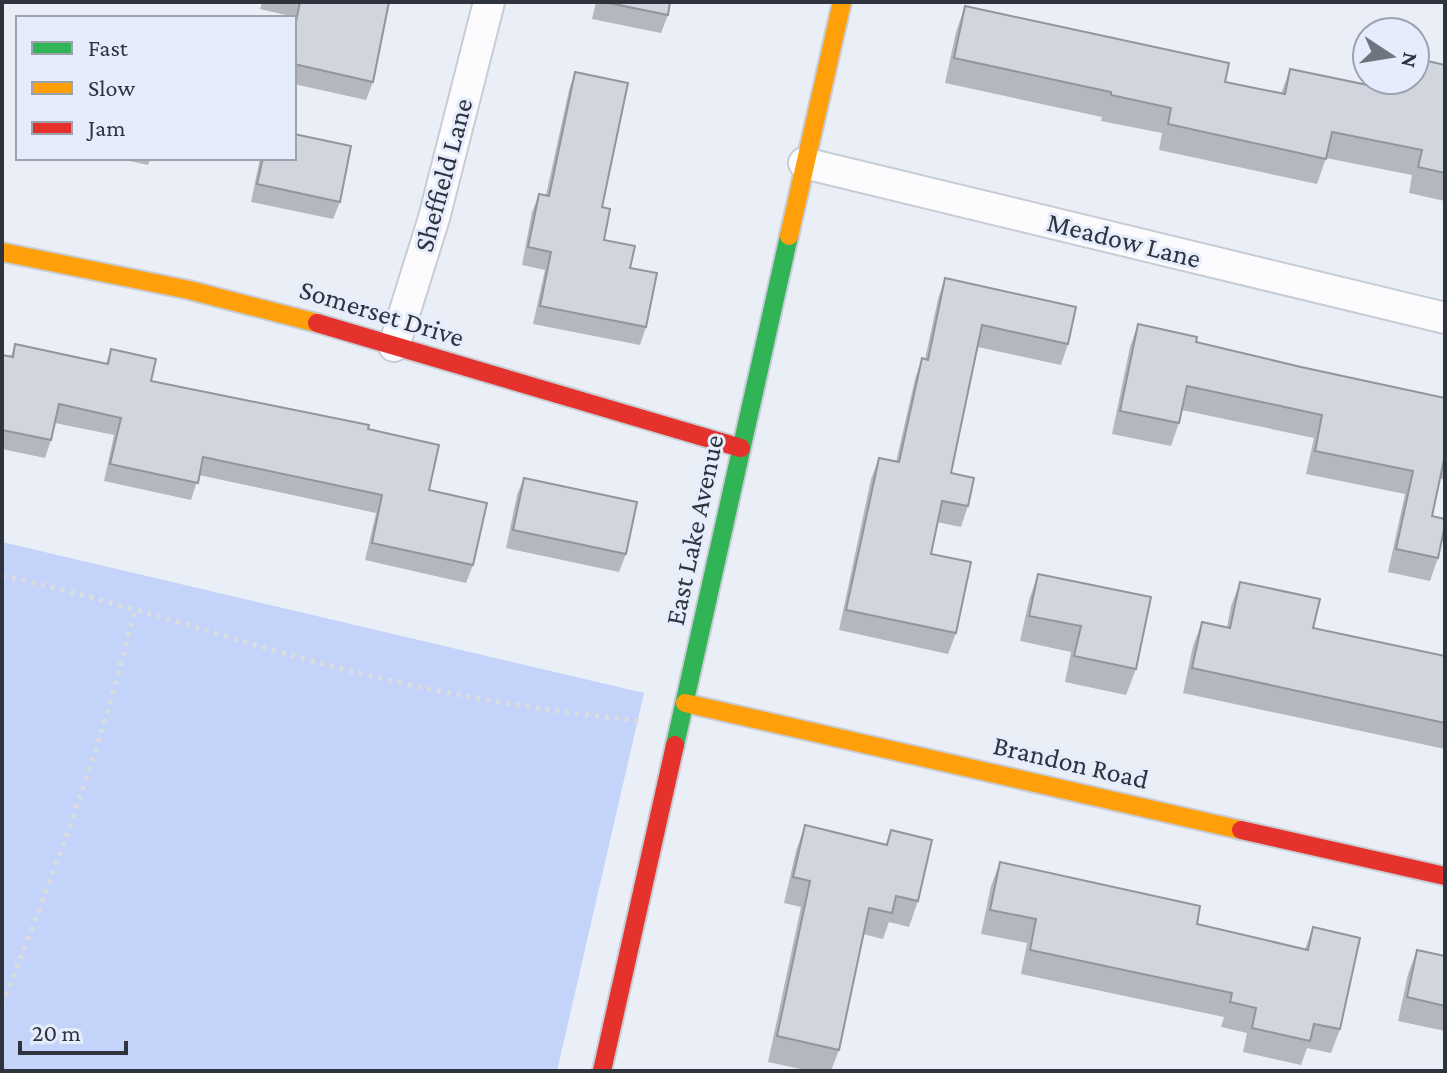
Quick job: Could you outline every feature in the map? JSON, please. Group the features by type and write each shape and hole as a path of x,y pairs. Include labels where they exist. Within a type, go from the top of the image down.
{"street":[{"name":"Sheffield Lane","path":"394,346 434,218 489,2"},
{"name":"East Lake Avenue","path":"602,1071 842,2"},
{"name":"Meadow Lane","path":"804,163 1445,318"},
{"name":"Somerset Drive","path":"2,252 85,265 228,297 741,448"},
{"name":"Brandon Road","path":"685,703 1445,876"}],"path":[{"path":"2,576 393,680 534,709 680,725"},
{"path":"2,1005 94,755 118,683 135,609"}],"shaded area":[{"path":"2,542 644,693 557,1071 2,1071"}],"building":[{"path":"300,2 389,2 373,82 296,64 296,21"},
{"path":"604,2 670,2 668,15"},
{"path":"965,6 1229,63 1225,82 1285,94 1290,69 1351,82 1351,96 1431,96 1431,62 1445,65 1445,173 1418,167 1422,150 1332,132 1326,159 1168,124 1171,108 954,58"},
{"path":"575,72 628,83 602,207 610,209 604,240 635,246 630,268 657,273 646,327 540,306 551,252 528,247 539,194 549,196"},
{"path":"296,134 351,146 340,202 257,184 263,160 296,160"},
{"path":"945,278 1076,307 1068,344 982,325 951,473 974,478 968,506 942,501 931,554 971,562 956,633 846,610 879,458 899,462 922,358 928,360"},
{"path":"1138,324 1197,337 1196,342 1445,398 1445,455 1432,516 1445,519 1438,558 1396,549 1413,471 1315,451 1322,415 1187,386 1179,423 1120,411"},
{"path":"15,344 108,364 111,349 156,359 151,381 369,425 368,429 439,445 429,490 487,503 473,565 372,543 382,495 203,457 198,483 110,464 121,418 59,404 51,440 2,430 2,355 13,357"},
{"path":"524,478 637,502 626,554 513,530"},
{"path":"1038,574 1151,597 1136,669 1074,656 1081,626 1029,616"},
{"path":"1240,582 1320,599 1313,628 1445,656 1445,723 1192,668 1202,622 1230,628"},
{"path":"805,825 887,845 891,830 932,840 918,901 896,896 892,913 869,908 839,1050 777,1036 810,881 793,877"},
{"path":"1000,862 1200,906 1197,924 1308,950 1313,927 1360,938 1340,1029 1314,1024 1310,1041 1252,1028 1256,1008 1230,1002 1232,993 1030,950 1036,919 990,910"},
{"path":"1417,950 1445,956 1445,1006 1407,997"}],"traffic: fast":[{"path":"675,745 789,236"}],"traffic: slow":[{"path":"789,236 842,2"},
{"path":"2,252 189,290 317,323"},
{"path":"685,703 1241,830"}],"traffic: jam":[{"path":"317,323 741,448"},
{"path":"602,1071 675,745"},
{"path":"1241,830 1445,876"}]}
